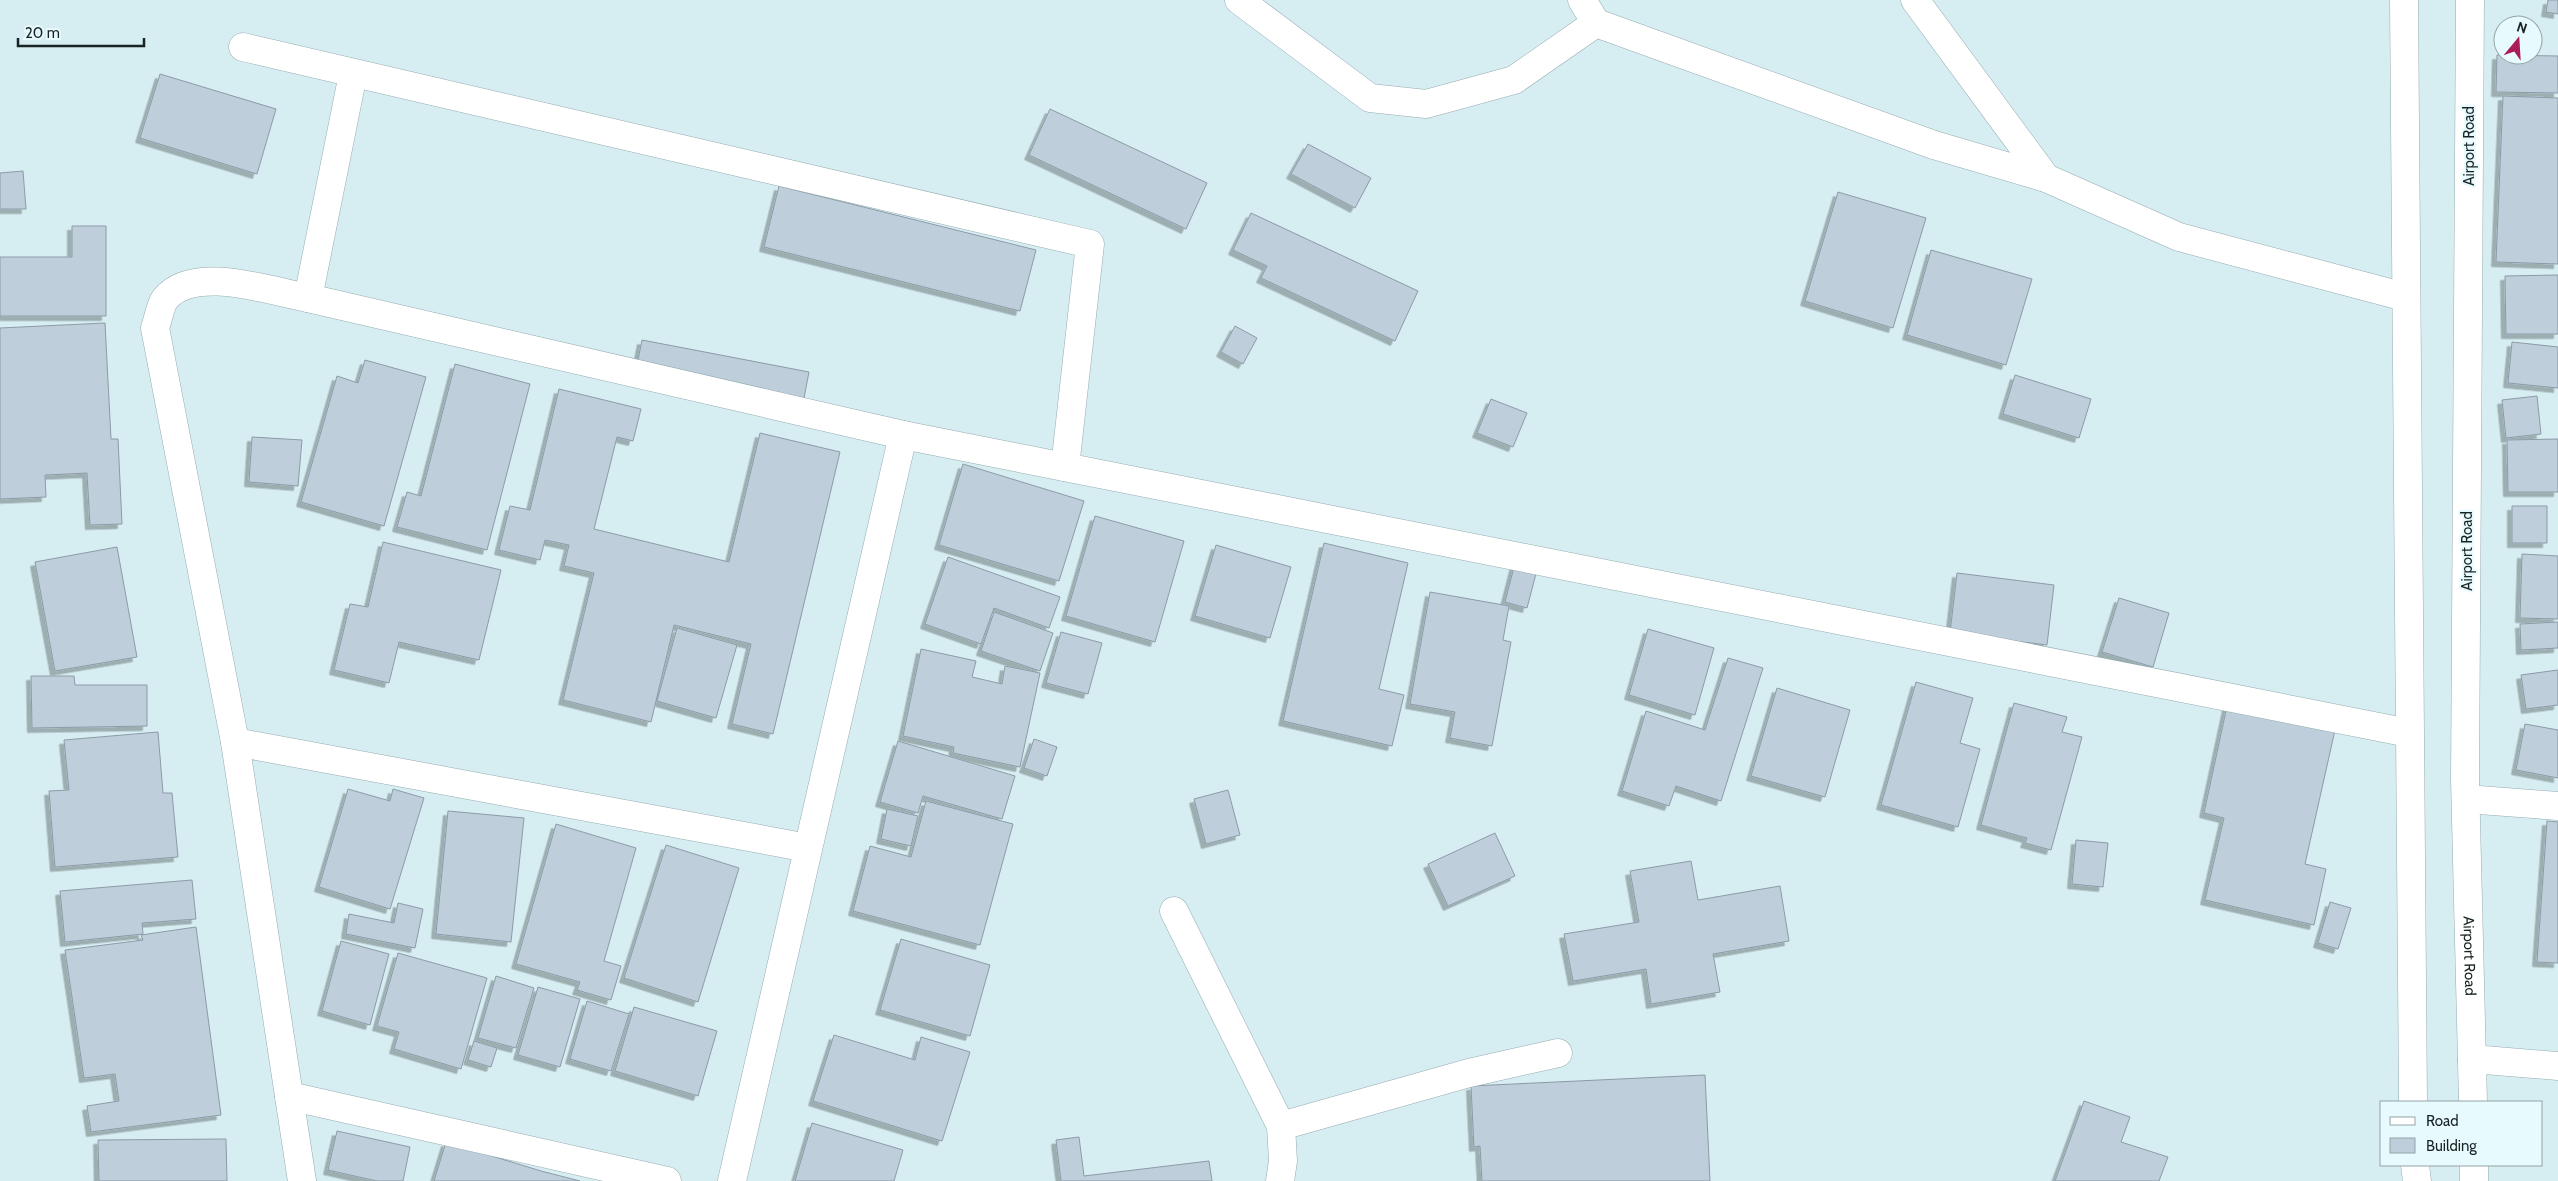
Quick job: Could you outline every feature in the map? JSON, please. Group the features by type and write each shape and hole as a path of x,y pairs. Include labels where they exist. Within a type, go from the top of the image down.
{"street":[{"path":"1239,0 1370,98 1426,104 1514,80 1596,23"},
{"path":"1582,0 1596,23 1934,145 2046,178 2179,237 2405,298"},
{"path":"1915,0 2046,178"},
{"path":"2404,0 2405,298 2414,1101"},
{"name":"Airport Road","path":"2470,0 2466,799 2473,1101"},
{"path":"243,47 1090,244 1065,467"},
{"path":"308,298 353,74"},
{"path":"302,1181 235,742 155,328 165,300 186,284 215,281 308,298 903,435 2409,733"},
{"path":"732,1181 903,435"},
{"path":"235,742 808,848"},
{"path":"2466,799 2558,806"},
{"path":"1174,911 1281,1126 1283,1161 1280,1181"},
{"path":"1281,1126 1469,1073 1558,1053"},
{"path":"2472,1059 2558,1066"},
{"path":"289,1096 667,1181"},
{"path":"2415,1166 2418,1181"},
{"path":"2474,1166 2474,1181"}],"building":[{"path":"2548,0 2558,0 2558,14 2546,12"},
{"path":"2543,56 2558,56 2558,93 2496,92 2497,65 2543,65"},
{"path":"160,74 276,109 257,174 140,138"},
{"path":"2503,96 2558,98 2558,264 2496,262"},
{"path":"1050,109 1207,183 1186,229 1029,155"},
{"path":"1308,144 1371,178 1355,208 1291,174"},
{"path":"23,171 26,209 0,209 0,173"},
{"path":"779,186 1036,250 1020,311 764,247"},
{"path":"1838,192 1926,218 1893,328 1805,301"},
{"path":"1251,213 1418,291 1395,341 1261,278 1267,266 1233,250"},
{"path":"72,226 106,226 106,316 0,316 0,257 72,257"},
{"path":"1931,250 2032,279 2006,365 1907,335"},
{"path":"2558,275 2558,334 2506,334 2505,276"},
{"path":"105,323 111,439 118,439 122,524 90,525 87,473 45,475 46,497 0,499 0,328"},
{"path":"1235,326 1257,338 1243,364 1221,352"},
{"path":"642,340 809,372 804,398 637,365"},
{"path":"2512,342 2558,347 2558,388 2508,383"},
{"path":"365,360 426,377 384,526 301,502 337,376 358,383"},
{"path":"455,364 530,384 487,550 397,527 407,492 421,496"},
{"path":"2015,375 2091,399 2079,438 2003,414"},
{"path":"559,389 641,409 633,441 617,437 594,529 729,562 760,433 840,452 773,734 732,724 751,644 674,625 651,722 563,700 594,573 564,566 569,545 545,540 540,560 499,550 510,506 530,510"},
{"path":"2537,396 2541,434 2506,438 2502,400"},
{"path":"1491,399 1527,413 1513,447 1477,433"},
{"path":"252,437 302,440 298,486 249,482"},
{"path":"2558,439 2558,492 2508,492 2507,440"},
{"path":"963,464 1084,501 1059,581 939,545"},
{"path":"2512,506 2547,506 2547,543 2512,543"},
{"path":"1095,516 1184,541 1155,642 1066,616"},
{"path":"383,542 501,570 479,660 399,642 389,683 334,670 350,604 368,607"},
{"path":"1324,543 1408,563 1379,689 1404,695 1392,746 1283,721"},
{"path":"1216,545 1291,567 1270,638 1195,616"},
{"path":"117,547 137,657 55,671 35,562"},
{"path":"2522,554 2558,556 2558,619 2520,618"},
{"path":"948,557 1060,597 1049,628 994,608 981,644 925,624"},
{"path":"1516,559 1538,566 1527,608 1505,602"},
{"path":"1957,573 2054,585 2047,645 1950,633"},
{"path":"1430,592 1509,606 1503,640 1511,642 1492,746 1450,738 1455,712 1410,704"},
{"path":"2119,598 2169,613 2153,667 2102,652"},
{"path":"994,612 1053,633 1040,671 981,651"},
{"path":"2558,622 2558,648 2521,650 2520,624"},
{"path":"677,628 737,645 716,718 657,701"},
{"path":"1648,629 1714,648 1695,715 1629,695"},
{"path":"1061,632 1102,643 1088,694 1046,683"},
{"path":"921,649 976,661 972,677 1002,684 1005,666 1040,673 1020,767 953,753 954,747 903,736"},
{"path":"1728,658 1763,668 1721,801 1676,786 1669,806 1622,791 1646,711 1705,730"},
{"path":"2558,670 2558,705 2526,709 2521,675"},
{"path":"31,676 74,676 75,685 147,685 147,726 32,728"},
{"path":"1916,682 1973,698 1960,743 1980,749 1958,827 1881,805"},
{"path":"1777,688 1850,710 1825,797 1751,776"},
{"path":"2014,703 2067,717 2062,732 2082,737 2051,850 2025,843 2027,838 1981,825"},
{"path":"2227,706 2335,730 2305,864 2326,869 2314,925 2205,900 2224,818 2204,813"},
{"path":"2525,724 2558,730 2558,778 2516,770"},
{"path":"158,732 163,793 172,793 178,857 55,867 49,791 69,790 64,740"},
{"path":"1034,739 1057,747 1047,776 1024,768"},
{"path":"898,741 1015,776 1002,819 923,796 918,813 880,802"},
{"path":"348,789 390,801 393,789 424,798 390,909 319,887"},
{"path":"1228,790 1240,835 1206,844 1194,799"},
{"path":"926,801 1013,824 980,945 853,911 870,846 911,857"},
{"path":"887,809 918,816 911,846 881,839"},
{"path":"448,811 524,818 511,942 436,934"},
{"path":"2547,821 2558,822 2558,963 2537,962"},
{"path":"556,824 636,848 604,961 621,966 611,1000 577,990 580,982 516,964"},
{"path":"1495,833 1515,876 1448,906 1428,864"},
{"path":"2076,840 2108,843 2103,887 2072,884"},
{"path":"666,845 739,868 698,1002 624,978"},
{"path":"1691,861 1698,900 1780,886 1789,941 1713,954 1720,992 1651,1004 1646,969 1573,981 1564,934 1639,922 1630,871"},
{"path":"192,880 196,919 142,923 143,934 65,942 60,891"},
{"path":"2330,902 2351,908 2338,949 2318,943"},
{"path":"398,903 423,909 415,948 346,934 349,914 394,923"},
{"path":"196,927 221,1115 91,1132 87,1106 119,1101 115,1074 84,1078 65,950 143,940 141,935"},
{"path":"901,939 990,965 970,1036 880,1010"},
{"path":"341,941 389,954 370,1025 322,1011"},
{"path":"398,953 487,978 461,1069 394,1049 399,1032 377,1026"},
{"path":"496,976 534,988 516,1048 478,1038"},
{"path":"538,987 580,999 560,1067 518,1055"},
{"path":"587,1001 629,1014 611,1071 570,1059"},
{"path":"634,1007 717,1031 698,1096 615,1071"},
{"path":"834,1035 915,1060 921,1037 970,1052 942,1141 813,1101"},
{"path":"474,1041 497,1048 491,1067 468,1060"},
{"path":"1705,1075 1710,1181 1482,1181 1480,1146 1474,1147 1471,1086"},
{"path":"2084,1101 2130,1117 2121,1142 2168,1157 2159,1181 2055,1181"},
{"path":"812,1123 903,1150 894,1181 795,1181"},
{"path":"337,1131 410,1147 403,1181 377,1181 328,1170"},
{"path":"1079,1137 1084,1176 1209,1161 1212,1181 1061,1181 1056,1140"},
{"path":"226,1139 227,1181 99,1181 98,1140"},
{"path":"446,1142 541,1171 580,1181 434,1181"}]}
